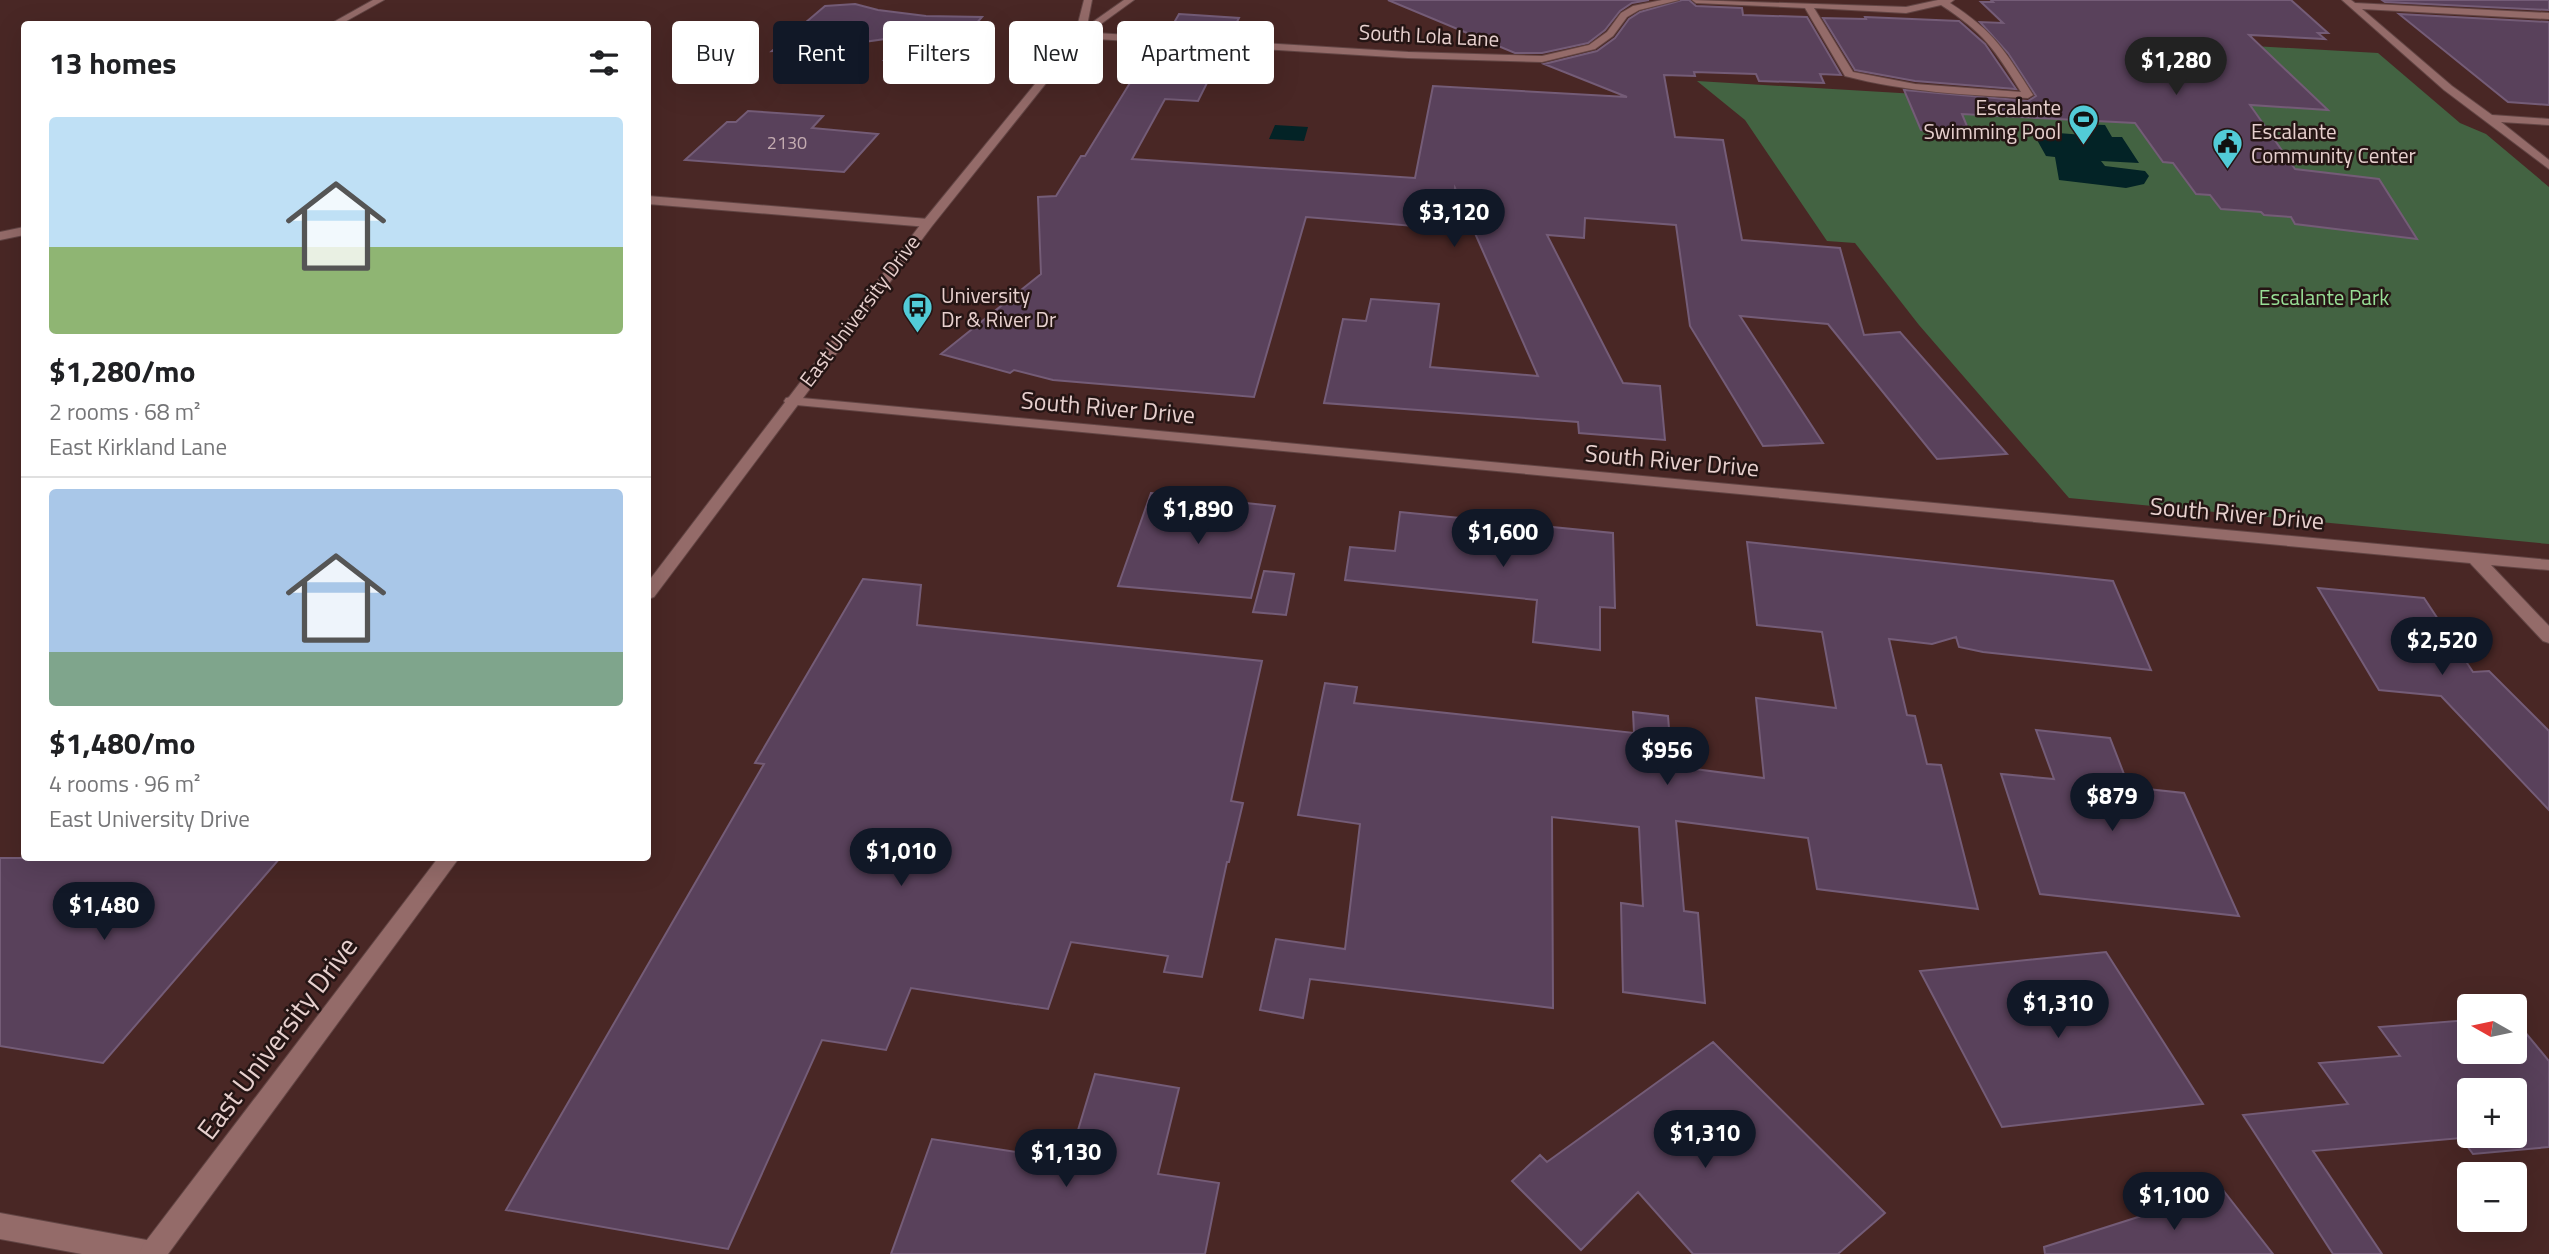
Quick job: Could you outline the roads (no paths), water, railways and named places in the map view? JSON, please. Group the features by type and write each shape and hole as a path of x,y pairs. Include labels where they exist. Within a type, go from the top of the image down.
{"street":[{"path":"341,21 380,0"},
{"name":"East University Drive","path":"1083,21 1088,0"},
{"name":"East University Drive","path":"1100,21 1130,0"},
{"name":"South Lola Lane","path":"1103,36 1420,55 1542,59 1592,47 1610,34 1624,15 1636,8 1675,0"},
{"path":"1696,0 1906,10 1947,1 1995,43 2028,95 1936,90 1849,74 1809,7"},
{"path":"2350,3 2549,16"},
{"path":"2350,3 2448,88 2549,166"},
{"name":"East University Drive","path":"651,589 928,223 1040,84"},
{"path":"2489,118 2549,122"},
{"path":"651,200 928,223"},
{"path":"0,236 21,232"},
{"name":"South River Drive","path":"792,401 2549,565"},
{"path":"2475,558 2549,638"},
{"name":"East University Drive","path":"152,1254 447,861"},
{"path":"0,1226 152,1254"}],"water":[{"name":"Escalante Swimming Pool","path":"2078,124 2105,125 2112,137 2122,137 2139,163 2101,161 2105,166 2145,171 2149,176 2144,184 2126,188 2059,180 2055,157 2046,156 2032,131 2084,135"},
{"path":"1275,125 1308,127 1304,141 1269,139"}],"place":[{"name":"Escalante Swimming Pool","path":"2084,147"},
{"name":"Escalante Community Center","path":"2228,171"},
{"name":"University Dr & River Dr","path":"918,335"}],"park label":[{"name":"Escalante Park","path":"2324,298"}]}
